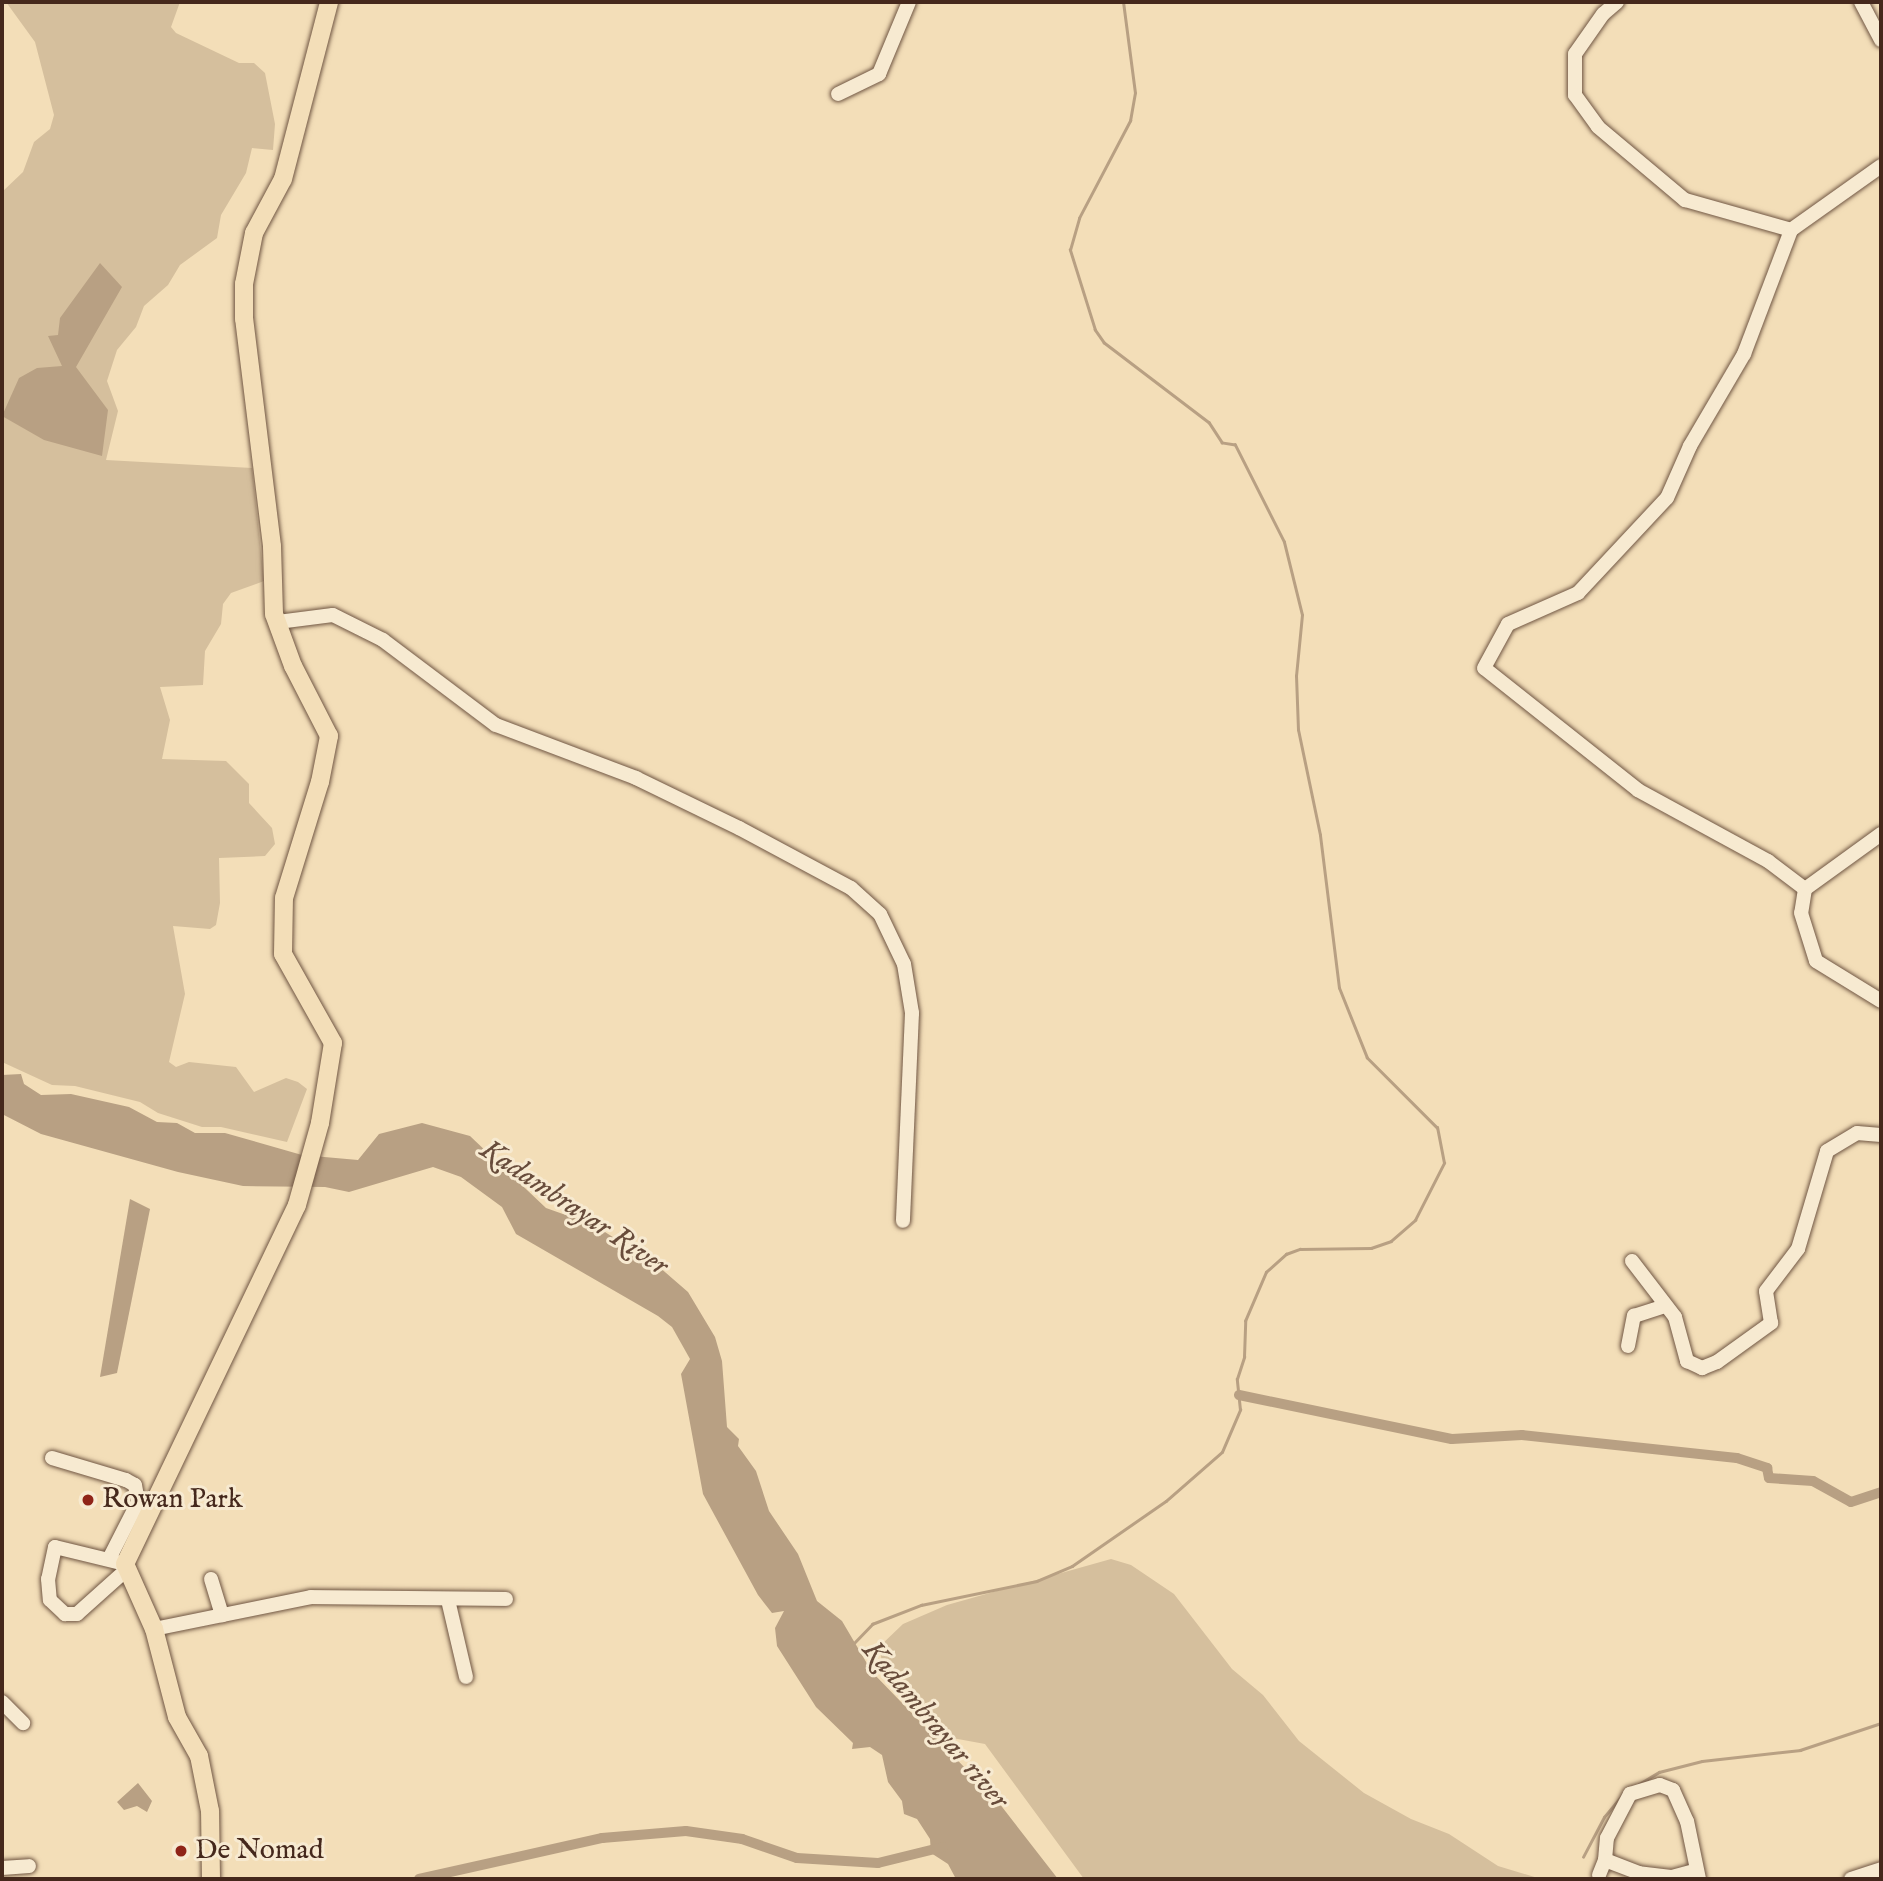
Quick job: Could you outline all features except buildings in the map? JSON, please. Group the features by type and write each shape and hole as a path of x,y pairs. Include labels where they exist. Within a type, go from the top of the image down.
{"main road":[{"path":"211,1879 210,1811 199,1756 177,1717 154,1629 120,1564 143,1507 243,1320 297,1205 320,1123 333,1044 283,954 284,898 320,782 329,736 293,666 278,622 249,381 244,284 261,213 283,179 329,2"}],"street":[{"path":"838,94 879,74 909,2"},
{"path":"1617,2 1603,14 1575,54 1576,95 1598,127 1685,200 1791,230"},
{"path":"1861,2 1881,40"},
{"path":"1805,889 1768,861 1638,790 1484,668 1508,624 1578,593 1667,498 1690,446 1744,354 1791,230 1881,166"},
{"path":"278,622 333,615 383,640 496,725 636,778 739,828 850,888 880,914 904,964 912,1013 903,1221"},
{"path":"1881,834 1805,889 1801,913 1816,961 1881,1001"},
{"path":"1632,1261 1645,1274 1665,1307 1675,1317 1688,1361 1702,1368 1760,1334 1771,1323 1766,1291 1798,1249 1822,1158 1857,1133 1881,1135"},
{"path":"1628,1346 1634,1316 1665,1307"},
{"path":"52,1458 126,1479 138,1490 143,1507"},
{"path":"55,1547 120,1564 77,1614 65,1614 50,1600 48,1579 55,1547"},
{"path":"211,1579 222,1615"},
{"path":"154,1629 311,1597 506,1599"},
{"path":"449,1600 466,1677"},
{"path":"2,1702 23,1723"},
{"path":"1599,1875 1605,1860 1607,1838 1623,1801 1660,1785 1673,1790 1686,1821 1697,1875 1671,1877 1639,1873 1605,1860"},
{"path":"2,1868 29,1867"},
{"path":"1851,1879 1881,1869"}],"shaded area":[{"path":"6,2 180,2 171,27 176,33 239,63 254,63 265,73 275,124 273,150 252,148 246,173 221,215 217,238 180,265 168,285 144,306 136,327 117,350 107,381 118,411 106,460 252,468 264,581 231,593 223,604 221,624 205,651 203,685 160,687 170,720 162,759 226,761 249,784 249,803 272,828 275,844 265,856 219,858 220,903 216,925 210,929 173,926 185,994 169,1062 176,1067 189,1062 236,1067 254,1092 286,1078 298,1082 307,1089 287,1142 221,1127 202,1127 158,1113 140,1102 75,1086 52,1085 2,1062 2,192 23,172 34,142 50,129 54,115 35,42"},
{"path":"100,263 122,287 76,367 108,410 102,456 44,440 2,416 19,378 37,368 62,366 48,336 58,335 60,318"},
{"path":"21,1074 24,1084 41,1095 71,1094 129,1107 157,1122 177,1123 195,1133 225,1133 302,1155 358,1160 379,1134 422,1123 470,1136 546,1208 594,1225 658,1266 688,1292 715,1337 722,1361 727,1427 739,1439 738,1446 756,1471 769,1511 798,1554 817,1601 842,1621 872,1672 999,1803 1058,1879 956,1879 948,1864 931,1853 930,1839 917,1819 904,1814 902,1801 888,1782 882,1755 870,1747 852,1749 853,1743 816,1707 777,1646 775,1628 784,1611 772,1613 758,1595 703,1494 681,1374 690,1359 672,1327 658,1316 516,1234 502,1207 461,1177 433,1167 349,1192 325,1187 243,1186 178,1172 41,1134 2,1114 2,1075"},
{"path":"130,1199 150,1209 117,1373 100,1377"},
{"path":"1111,1559 1131,1565 1174,1594 1232,1669 1263,1695 1299,1741 1364,1793 1411,1819 1449,1834 1498,1866 1541,1879 1084,1879 985,1744 947,1737 893,1684 882,1666 880,1646 903,1624 947,1605"},
{"path":"138,1783 152,1801 147,1812 137,1806 124,1810 117,1802"}],"waterway":[{"name":"Kadambrayar river","path":"853,1644 872,1624 921,1605 1037,1581 1072,1566 1166,1501 1222,1452 1240,1410 1237,1379 1244,1357 1245,1321 1266,1272 1286,1254 1300,1249 1371,1248 1391,1241 1415,1220 1444,1163 1437,1128 1367,1058 1339,988 1320,835 1298,730 1296,676 1302,615 1284,542 1235,445 1222,443 1209,423 1104,343 1095,330 1070,250 1079,218 1130,121 1135,93 1123,2"},
{"path":"1239,1395 1452,1439 1522,1435 1737,1458 1767,1468 1769,1478 1813,1481 1851,1502 1881,1492"},
{"path":"1639,1784 1659,1772 1702,1761 1800,1750 1881,1723"},
{"path":"1583,1857 1604,1817 1624,1793"},
{"path":"419,1879 602,1838 686,1831 742,1839 797,1858 878,1863 943,1847"}],"place":[{"name":"Rowan Park","path":"88,1500"},
{"name":"De Nomad","path":"181,1851"}],"water label":[{"name":"Kadambrayar River","path":"574,1208"}]}
